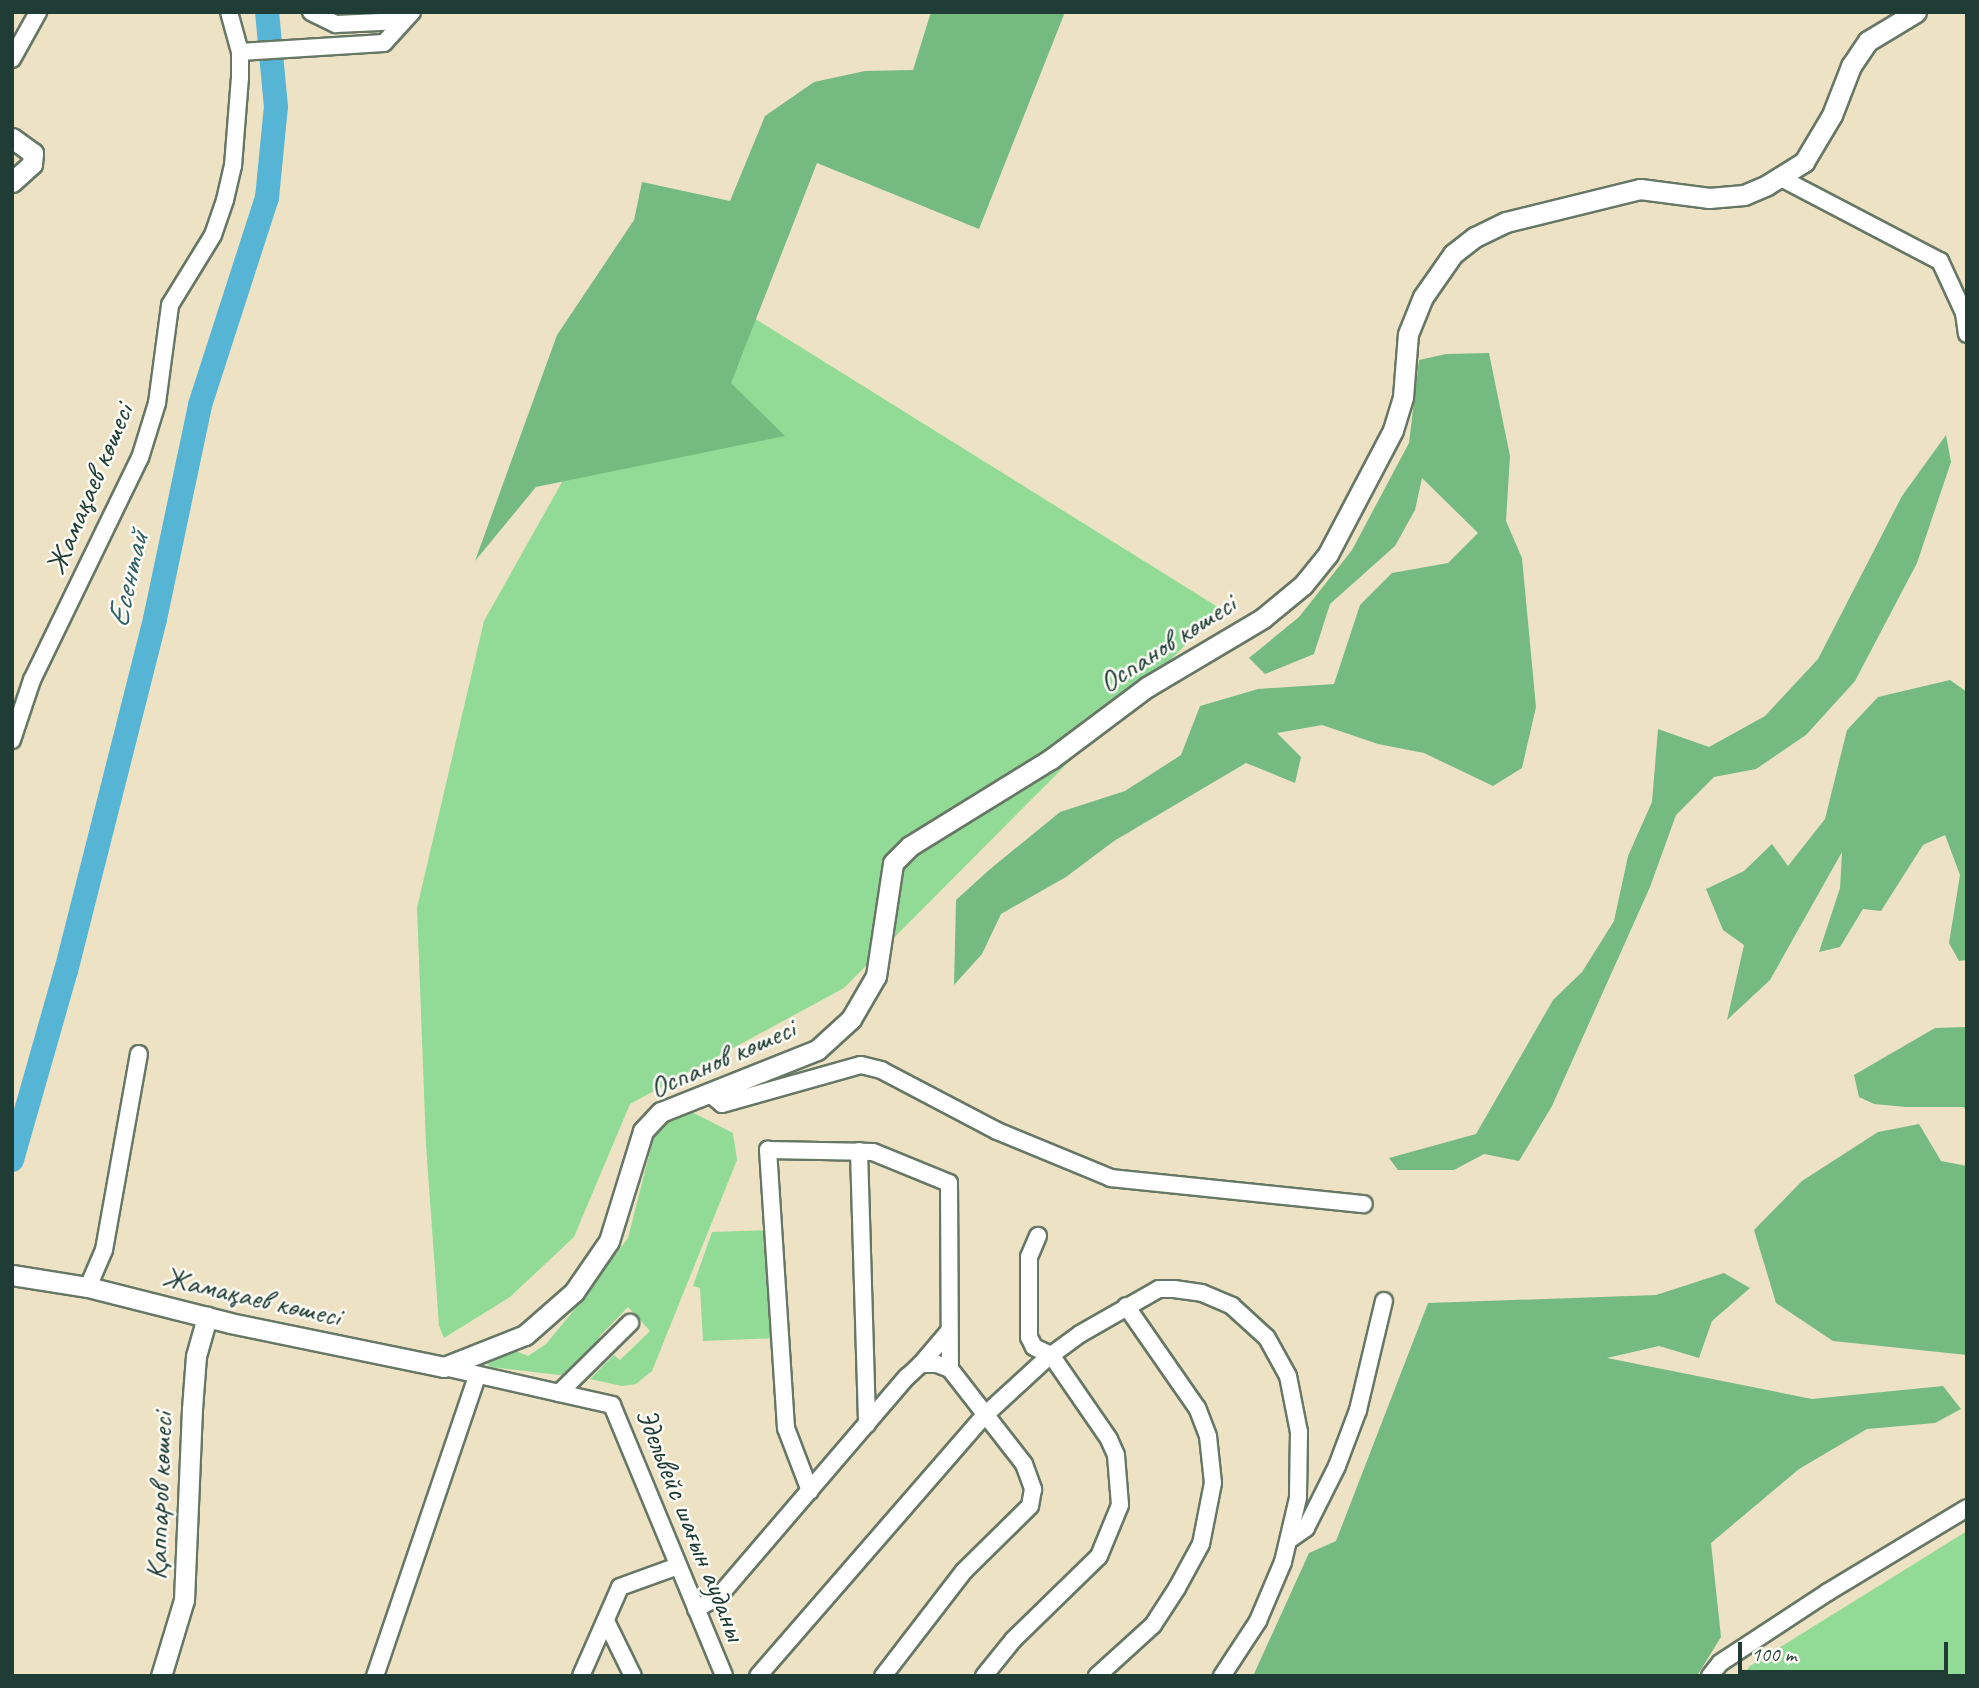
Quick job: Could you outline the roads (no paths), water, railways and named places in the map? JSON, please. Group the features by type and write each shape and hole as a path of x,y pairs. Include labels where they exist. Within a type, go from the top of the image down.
{"street":[{"path":"12,59 38,12"},
{"name":"Жамақаев көшесі","path":"12,740 33,680 110,529 152,429 170,305 213,235 225,200 238,118 240,52 229,12"},
{"path":"311,12 336,24 407,16"},
{"name":"Оспанов көшесі","path":"444,1367 525,1335 574,1292 609,1241 643,1130 661,1112 817,1050 851,1019 876,976 893,863 910,846 1051,759 1147,687 1263,618 1303,585 1328,554 1393,430 1403,397 1408,334 1423,297 1453,254 1475,237 1506,222 1640,189 1709,198 1744,195 1779,177 1804,162 1832,115 1851,66 1868,41 1916,12"},
{"path":"240,52 384,43 407,16"},
{"path":"12,138 33,153 32,164 12,182"},
{"path":"1779,177 1940,261 1964,313 1967,334"},
{"path":"88,1287 104,1250 139,1054"},
{"path":"709,1093 722,1104 861,1065 881,1070 997,1131 1111,1178 1364,1204"},
{"path":"810,1491 786,1428 768,1150 873,1152 949,1183 950,1369 1032,1475 1030,1506 964,1571 883,1676"},
{"path":"859,1150 867,1424"},
{"path":"984,1676 1013,1640 1099,1556 1120,1505 1116,1455 1109,1439 1051,1354 1034,1347 1029,1337 1029,1257 1038,1236"},
{"name":"Жамақаев көшесі","path":"12,1275 88,1287 207,1317 477,1376"},
{"path":"758,1676 985,1415 1051,1354 1158,1289 1202,1293 1232,1306 1267,1338 1289,1376 1299,1432 1298,1498 1289,1540 1258,1621 1222,1676"},
{"path":"1289,1540 1306,1528 1337,1466 1358,1410 1384,1301"},
{"path":"1097,1676 1153,1625 1177,1588 1201,1545 1213,1483 1208,1436 1197,1408 1126,1306"},
{"name":"Қаппаров көшесі","path":"161,1676 184,1600 193,1395 207,1317"},
{"path":"559,1393 630,1323"},
{"path":"696,1609 719,1596 949,1331"},
{"path":"921,1364 950,1369"},
{"path":"375,1676 477,1376"},
{"name":"Эдельвейс шағын ауданы","path":"477,1376 612,1405 724,1676"},
{"path":"1710,1676 1720,1663 1828,1592 1967,1508"},
{"path":"581,1676 620,1587 678,1566"},
{"path":"606,1621 633,1676"}],"waterway":[{"name":"Есентай","path":"12,1160 66,971 155,619 200,405 267,198 276,107 267,12"}]}
